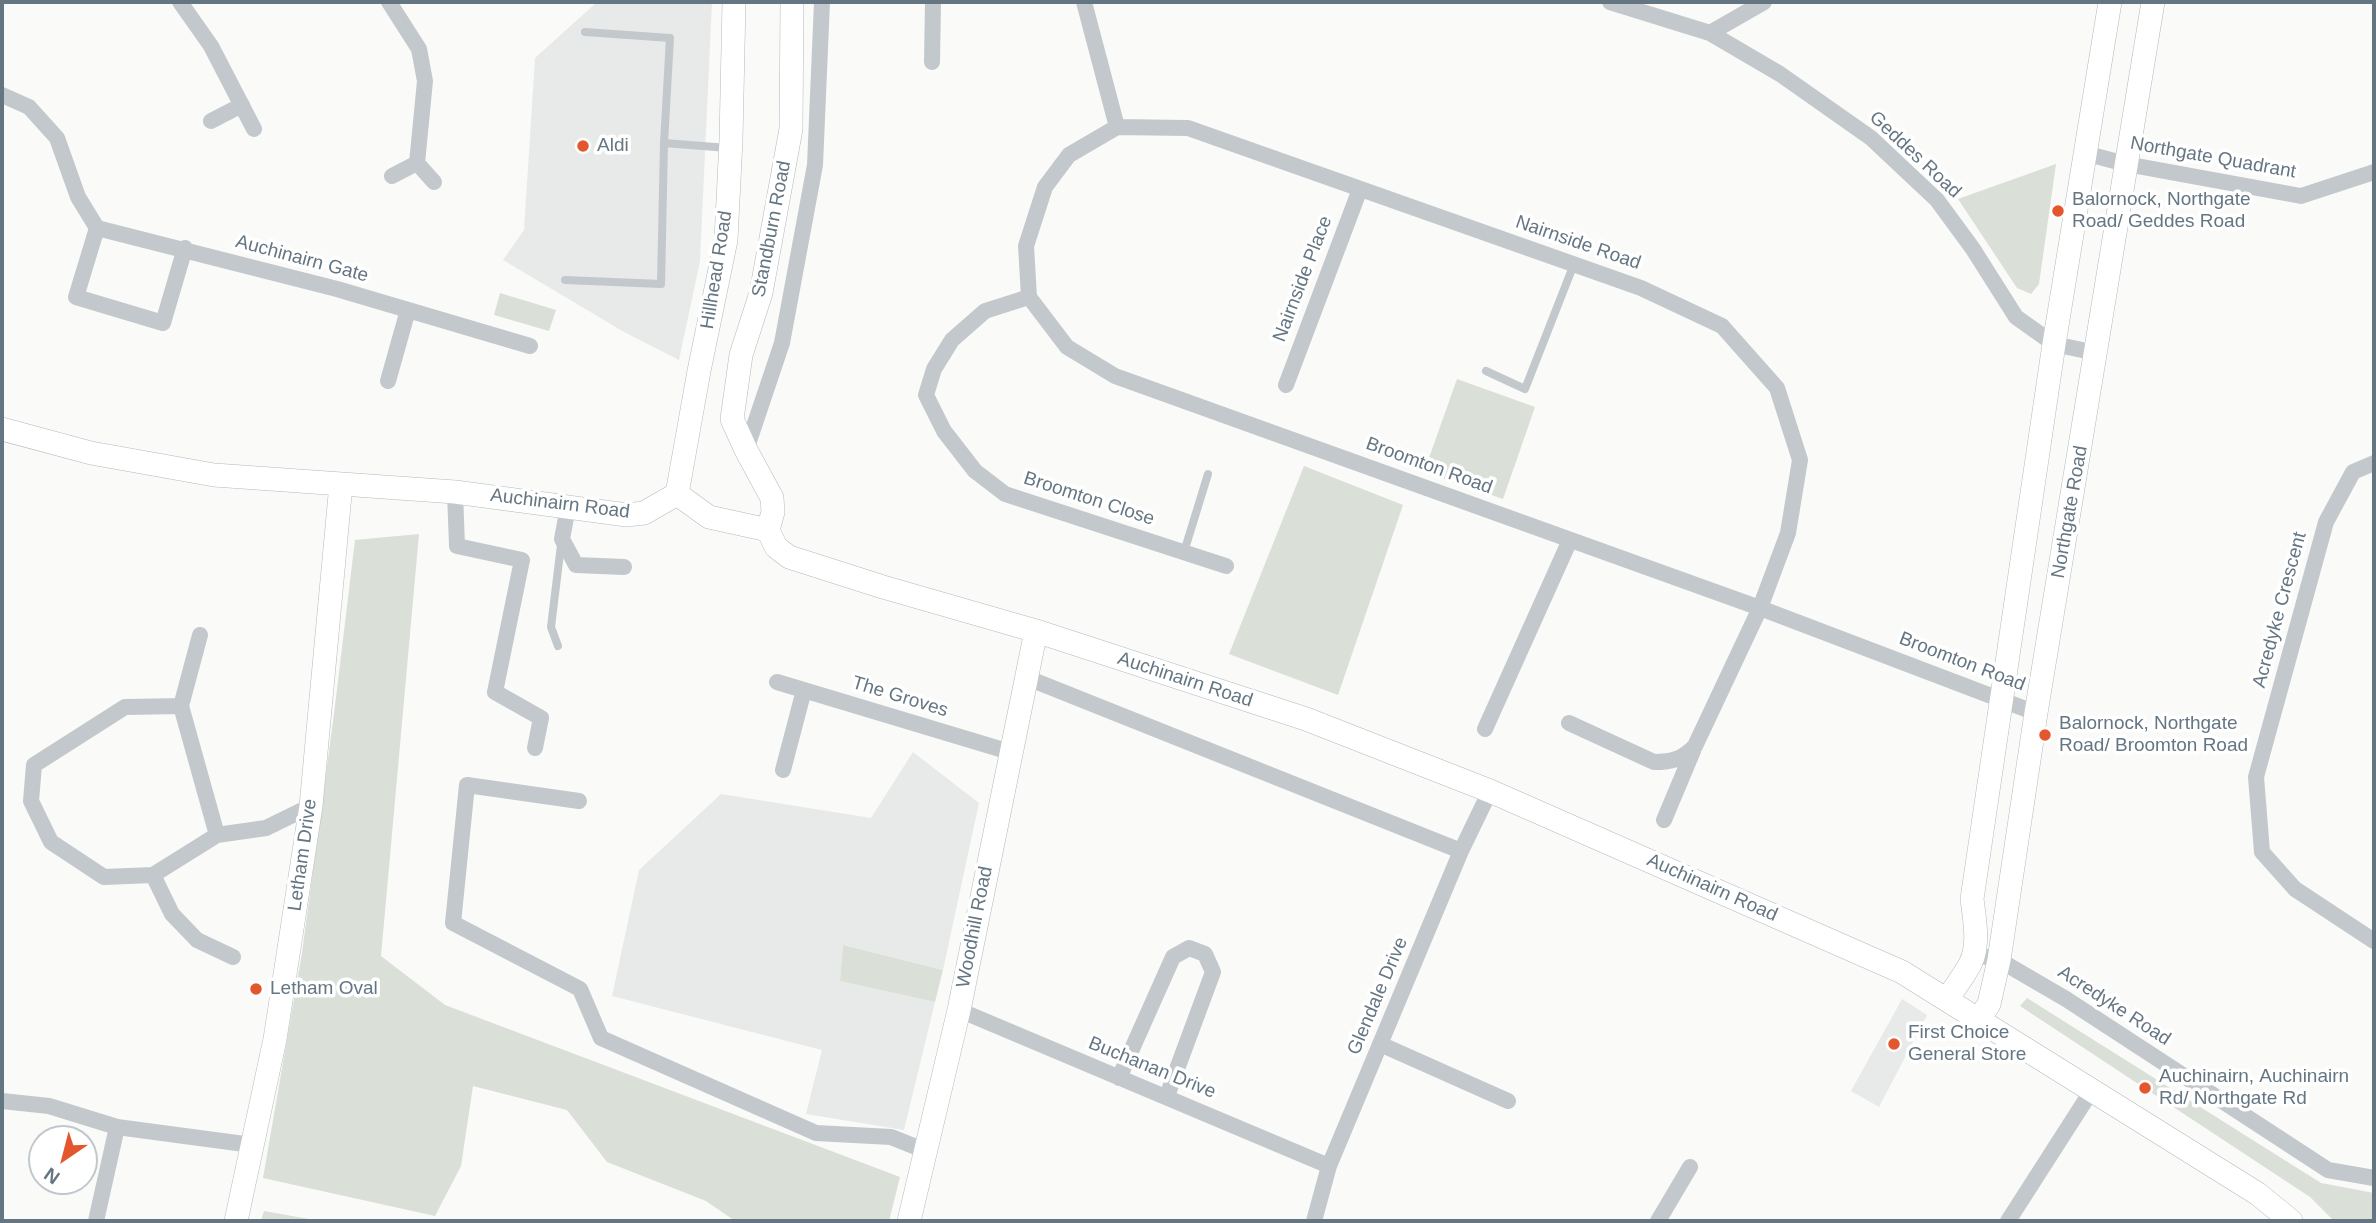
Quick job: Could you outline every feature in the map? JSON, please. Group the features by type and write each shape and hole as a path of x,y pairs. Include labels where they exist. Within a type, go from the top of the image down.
{"street":[{"path":"180,2 211,46 254,129"},
{"path":"389,2 419,49 425,81 417,163 434,182"},
{"name":"Hillhead Road","path":"677,494 726,240 734,2"},
{"name":"Standburn Road","path":"768,530 773,512 772,498 732,419 741,355 761,293 791,129 792,2"},
{"name":"Standburn Road","path":"746,450 782,344 815,165 822,2"},
{"path":"932,62 933,2"},
{"path":"1029,297 1026,246 1045,187 1069,155 1117,127 1084,2"},
{"name":"Geddes Road","path":"1610,2 1710,33 1780,74 1871,138 1937,200 1973,249 2016,317 2054,344 2096,353"},
{"path":"1710,33 1764,2"},
{"name":"Northgate Road","path":"1947,1000 1974,954 1976,934 1972,899 2054,344 2110,2"},
{"name":"Northgate Road","path":"1979,1019 1989,1004 1999,960 2036,713 2153,2"},
{"path":"2,95 29,107 57,138 78,197 97,228 76,297 163,323 184,248"},
{"path":"211,121 242,105"},
{"name":"Nairnside Road","path":"1117,127 1188,128 1641,288 1722,326 1777,388 1800,460 1788,533 1760,608 1695,746 1664,820"},
{"name":"Northgate Quadrant","path":"2084,153 2126,164 2301,195 2374,172"},
{"path":"392,176 417,163"},
{"name":"Nairnside Place","path":"1286,384 1360,189"},
{"name":"Auchinairn Gate","path":"97,228 184,248 530,346"},
{"name":"Broomton Road","path":"1029,297 1067,347 1115,376 1760,608 2036,713"},
{"name":"Broomton Close","path":"1029,297 985,311 952,340 934,369 926,394 944,430 975,471 1004,494 1226,566"},
{"path":"388,381 408,310"},
{"name":"Auchinairn Road","path":"2,429 91,453 214,475 455,492 627,515 644,513 677,494"},
{"name":"Acredyke Crescent","path":"2374,463 2353,472 2326,522 2256,777 2262,852 2295,889 2374,942"},
{"name":"Letham Drive","path":"236,1221 275,1039 311,806 341,484"},
{"path":"455,492 457,546 522,560 495,692 541,718 535,748"},
{"path":"677,494 709,517 768,530"},
{"path":"568,507 562,539 576,565 624,568"},
{"name":"Auchinairn Road","path":"768,530 776,547 789,556 883,587 1036,631 1306,719 1490,791 1902,972 2258,1194 2291,1221"},
{"path":"1485,729 1570,540"},
{"name":"Woodhill Road","path":"909,1221 958,1010 1036,631"},
{"path":"200,635 181,706 217,835"},
{"path":"1025,677 1461,851"},
{"name":"The Groves","path":"777,682 1010,752"},
{"path":"783,770 804,690"},
{"path":"181,706 125,707 34,765 30,801 51,842 104,877 153,875 217,835 266,828 311,806"},
{"path":"1569,723 1654,762 1669,762 1685,757 1695,746"},
{"path":"579,801 467,785 453,923 580,989 601,1038 816,1133 891,1138 926,1151"},
{"name":"Glendale Drive","path":"1314,1221 1329,1166 1461,851 1490,791"},
{"path":"153,875 172,914 197,940 233,957"},
{"path":"1119,1078 1173,957 1189,948 1205,954 1213,972 1167,1096"},
{"name":"Acredyke Road","path":"1974,954 1999,960 2066,999 2328,1170 2374,1178"},
{"name":"Buchanan Drive","path":"958,1010 1329,1166"},
{"path":"1380,1044 1508,1101"},
{"path":"2008,1221 2092,1090"},
{"path":"2,1101 49,1106 117,1127 252,1145"},
{"path":"96,1221 117,1127"},
{"path":"1658,1221 1690,1167"}],"lane":[{"path":"565,280 661,284 670,37 585,32"},
{"path":"664,144 731,149"},
{"path":"1486,371 1525,389 1574,264"},
{"path":"1184,552 1208,474"},
{"path":"558,646 551,627 562,539"}],"shaded area":[{"path":"597,2 712,2 700,261 679,360 624,332 503,260 524,230 535,58"},
{"path":"2056,164 2039,284 2031,294 2017,288 1958,199"},
{"path":"500,293 556,310 549,331 494,315"},
{"path":"1457,379 1535,407 1503,499 1424,472"},
{"path":"1304,466 1403,505 1338,695 1229,654"},
{"path":"419,534 381,956 445,1005 900,1177 889,1221 735,1221 706,1201 607,1162 567,1110 473,1086 461,1166 435,1216 263,1178 302,953 355,540"},
{"path":"913,752 979,803 943,970 843,945 840,981 935,1002 904,1130 806,1114 822,1050 612,996 639,870 721,794 871,818"},
{"path":"843,945 943,970 935,1002 840,981"},
{"path":"2027,998 2321,1183 2374,1193 2374,1221 2334,1221 2310,1197 2020,1006"},
{"path":"1902,999 1927,1015 1879,1107 1851,1091"},
{"path":"264,1211 320,1221 261,1221"}],"place":[{"name":"Aldi","path":"583,146"},
{"name":"Balornock, Northgate Road/ Geddes Road","path":"2058,211"},
{"name":"Balornock, Northgate Road/ Broomton Road","path":"2045,735"},
{"name":"Letham Oval","path":"256,989"},
{"name":"First Choice General Store","path":"1894,1044"},
{"name":"Auchinairn, Auchinairn Rd/ Northgate Rd","path":"2145,1088"}]}
